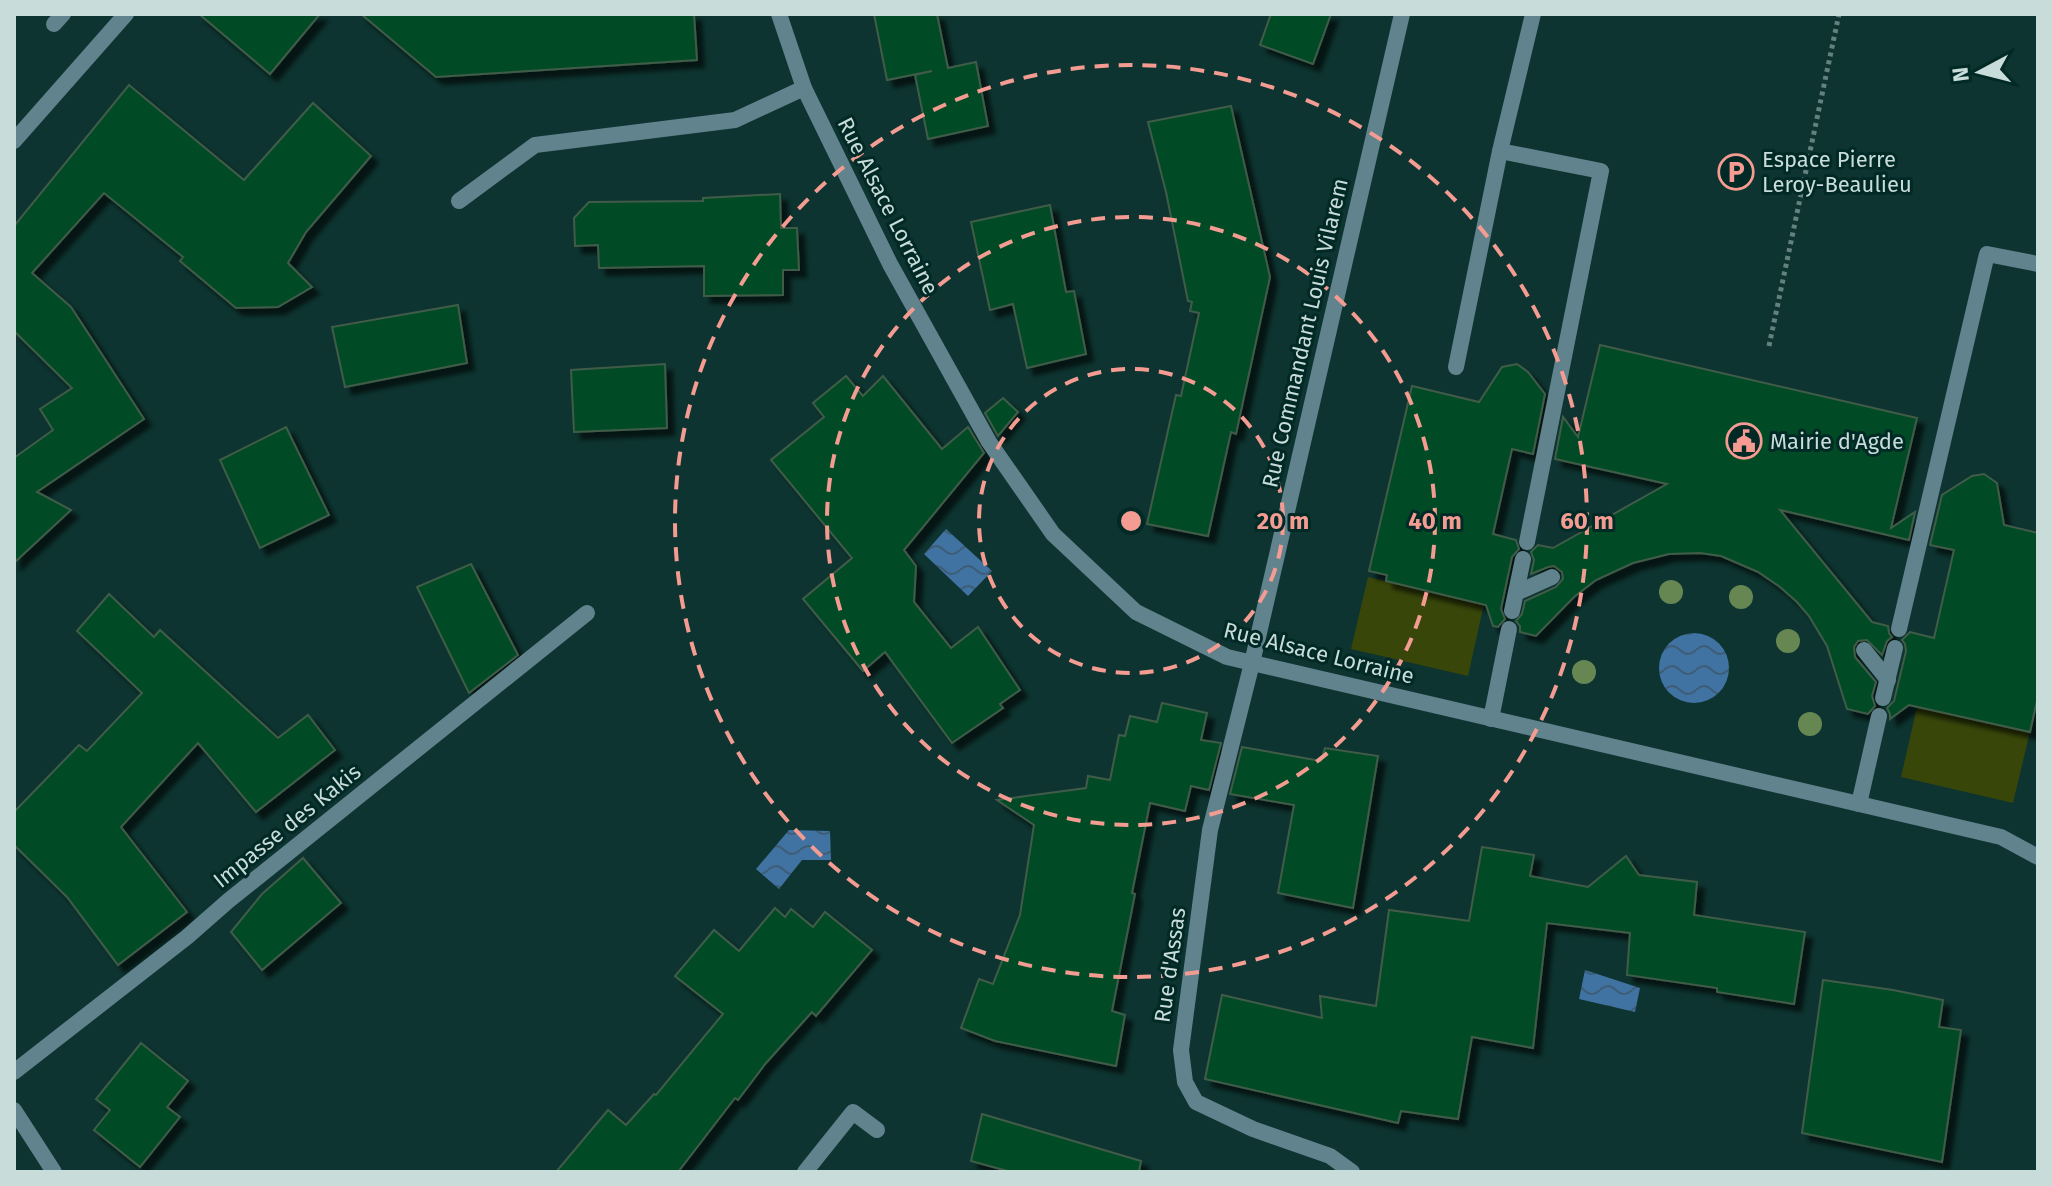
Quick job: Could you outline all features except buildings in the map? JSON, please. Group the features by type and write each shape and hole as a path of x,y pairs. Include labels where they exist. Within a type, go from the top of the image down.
{"street":[{"path":"14,141 126,14"},
{"name":"Rue Alsace Lorraine","path":"779,14 804,88 890,264 989,442 1053,534 1136,612 1227,657 2001,837 2038,857"},
{"name":"Rue Commandant Louis Vilarem","path":"1252,663 1402,14"},
{"path":"1456,367 1500,151 1533,14"},
{"path":"459,201 535,145 735,120 804,88"},
{"path":"1500,151 1601,171 1512,611"},
{"path":"1899,629 1987,254 2038,264"},
{"path":"1516,593 1552,577"},
{"name":"Impasse des Kakis","path":"14,1072 187,937 587,613"},
{"path":"1491,719 1509,629"},
{"path":"1883,698 1895,648"},
{"path":"1864,650 1888,680"},
{"name":"Rue d'Assas","path":"1252,663 1210,830 1181,1050 1185,1082 1196,1102 1253,1129 1330,1156 1352,1172"},
{"path":"1859,804 1879,716"},
{"path":"14,1110 54,1172"},
{"path":"805,1172 853,1112 877,1130"}],"path":[{"path":"1769,346 1839,14"}],"green space":[{"path":"1368,577 1484,604 1468,676 1351,649"},
{"path":"1917,707 2030,732 2013,803 1901,777"}],"water":[{"path":"946,529 992,571 968,596 924,554"},
{"path":"1687,633 1701,633 1723,648 1729,668 1727,681 1719,693 1701,703 1687,703 1665,688 1659,675 1659,661 1674,639"},
{"path":"789,830 830,831 831,860 802,860 779,889 756,869"},
{"path":"1585,970 1640,988 1635,1012 1579,999"}],"place":[{"name":"Espace Pierre Leroy-Beaulieu","path":"1736,172"},
{"name":"Mairie d'Agde","path":"1744,441"}]}
